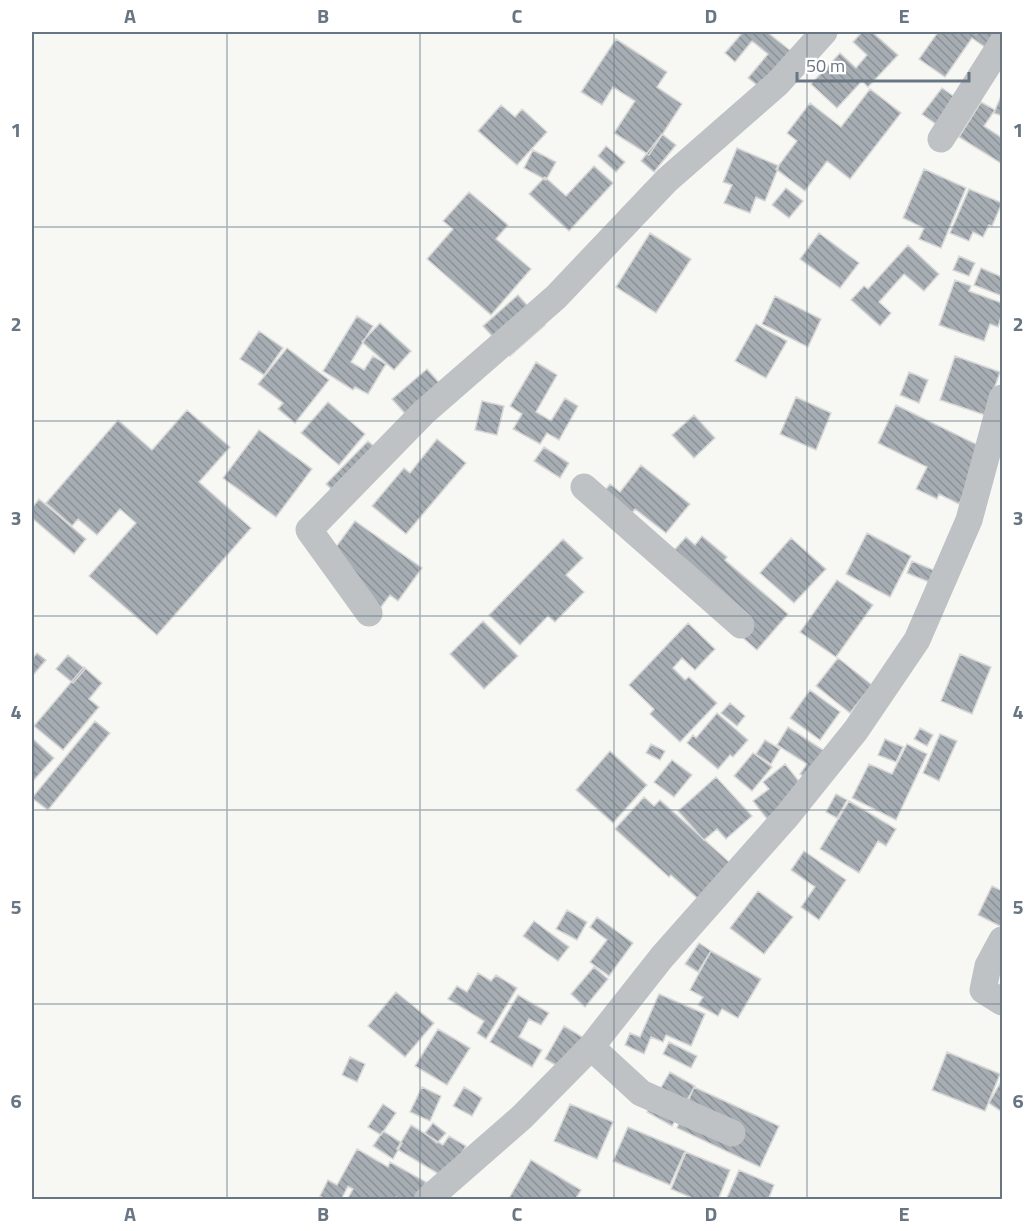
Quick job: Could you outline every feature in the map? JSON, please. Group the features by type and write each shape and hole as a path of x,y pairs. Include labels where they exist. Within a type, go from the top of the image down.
{"street":[{"path":"369,613 309,530 424,412 556,297 667,180 778,84 824,32"},
{"path":"941,140 1002,44"},
{"path":"427,1200 522,1117 591,1047 662,957 787,816 850,739 917,640 969,520 1002,398"},
{"path":"584,487 741,625"},
{"path":"1002,940 988,966 983,990 1002,1002"},
{"path":"591,1047 641,1093 732,1133"}],"building":[{"path":"743,32 767,32 797,56 767,93 748,78 768,54 752,41 735,62 725,53"},
{"path":"862,32 872,32 898,55 868,87 862,81 837,108 811,84 840,53 856,68 867,55 853,42"},
{"path":"938,32 973,32 976,34 977,32 1002,32 996,55 972,38 945,77 919,59"},
{"path":"616,39 667,72 657,87 682,104 649,155 614,133 635,101 613,87 602,105 581,92"},
{"path":"942,88 960,101 940,127 922,114"},
{"path":"870,89 901,113 850,179 827,161 805,191 776,169 797,141 787,133 810,103 841,127"},
{"path":"1000,98 1002,99 1002,116 994,113"},
{"path":"981,102 995,110 984,126 1002,138 1002,164 959,137"},
{"path":"501,105 515,117 522,109 547,132 517,165 478,131"},
{"path":"662,134 676,145 654,172 641,161"},
{"path":"606,146 625,162 616,172 598,156"},
{"path":"737,148 779,166 765,201 756,197 750,213 724,203 732,185 723,182"},
{"path":"533,150 556,162 546,180 524,168"},
{"path":"594,166 613,183 569,231 529,194 545,177 566,196"},
{"path":"924,169 966,188 941,248 919,239 924,228 903,218"},
{"path":"786,188 803,201 789,218 772,205"},
{"path":"969,189 1002,203 992,226 989,225 983,237 973,232 969,241 950,233"},
{"path":"469,192 508,225 496,239 531,269 491,315 427,259 453,229 443,221"},
{"path":"650,233 691,259 656,313 616,287"},
{"path":"819,233 859,263 840,288 800,259"},
{"path":"908,245 939,274 924,291 904,274 879,302 891,313 880,326 851,300 864,286 868,289"},
{"path":"959,256 975,263 969,276 953,270"},
{"path":"981,268 1002,277 1002,296 974,285"},
{"path":"955,280 971,286 969,291 1002,303 1002,314 998,327 990,324 984,341 939,325"},
{"path":"518,295 545,325 510,356 483,326"},
{"path":"775,296 821,319 808,347 762,324"},
{"path":"357,316 373,326 351,362 364,370 373,356 386,364 368,394 355,387 353,390 323,371"},
{"path":"380,323 411,351 394,370 362,342"},
{"path":"756,324 787,341 766,378 735,361"},
{"path":"259,331 283,348 264,375 240,359"},
{"path":"287,348 329,380 295,423 278,409 283,403 258,384"},
{"path":"955,356 1000,372 985,415 940,400"},
{"path":"536,362 557,375 536,412 551,421 565,398 578,406 559,440 547,433 540,444 513,429 522,414 510,406"},
{"path":"427,369 443,387 418,428 392,399"},
{"path":"909,372 928,380 919,403 900,395"},
{"path":"796,397 831,413 816,450 780,434"},
{"path":"482,401 504,406 497,435 475,430"},
{"path":"328,402 365,434 339,465 301,433"},
{"path":"896,405 986,449 959,504 939,494 937,499 916,489 927,467 878,443"},
{"path":"187,410 230,447 199,482 251,528 157,635 89,576 136,523 120,509 97,535 78,519 72,526 46,503 118,420 152,450"},
{"path":"694,415 715,438 694,458 672,435"},
{"path":"259,430 312,469 276,517 223,478"},
{"path":"437,439 466,463 406,534 372,506 404,468 410,473"},
{"path":"368,441 390,461 348,505 326,484"},
{"path":"544,447 569,463 560,478 534,461"},
{"path":"641,465 690,504 666,533 635,509 621,528 593,506 610,484 620,492"},
{"path":"39,499 86,539 74,554 32,518 32,508"},
{"path":"355,521 422,568 398,601 390,595 381,607 322,566"},
{"path":"867,533 911,556 890,597 846,574"},
{"path":"702,536 727,557 725,560 788,614 757,650 660,566 686,537 695,545"},
{"path":"791,538 826,569 794,603 760,573"},
{"path":"563,539 583,558 566,575 584,592 555,622 548,616 520,645 489,615"},
{"path":"912,561 938,572 934,584 907,573"},
{"path":"837,580 873,605 836,657 800,632"},
{"path":"483,621 518,656 484,689 450,654"},
{"path":"688,623 715,649 695,670 682,658 673,668 685,680 689,677 717,703 680,742 650,714 654,709 629,685"},
{"path":"37,653 46,660 34,674 32,659"},
{"path":"960,654 991,667 972,714 941,701"},
{"path":"68,655 85,669 73,683 56,669"},
{"path":"838,658 872,685 850,713 816,686"},
{"path":"84,667 102,683 89,699 99,707 63,750 34,726"},
{"path":"810,690 840,712 820,740 790,718"},
{"path":"730,703 745,716 737,726 721,713"},
{"path":"717,713 748,740 718,769 687,743 693,735 696,738"},
{"path":"95,721 110,733 48,810 32,798"},
{"path":"788,727 832,756 814,783 800,774 807,764 777,745"},
{"path":"920,728 933,735 927,746 914,739"},
{"path":"940,734 957,741 939,781 923,773"},
{"path":"32,738 54,758 32,782"},
{"path":"885,739 903,747 896,762 878,755"},
{"path":"765,740 780,749 771,764 756,754"},
{"path":"651,744 665,751 660,760 646,753"},
{"path":"907,744 927,754 896,820 852,798 869,764 892,774"},
{"path":"610,751 647,785 613,823 576,790"},
{"path":"753,753 772,767 752,791 734,776"},
{"path":"672,760 692,775 674,797 654,782"},
{"path":"785,764 805,789 767,819 753,801 769,789 763,782"},
{"path":"716,777 752,816 726,839 717,829 704,840 678,811"},
{"path":"836,794 847,800 837,818 826,812"},
{"path":"644,797 654,806 660,800 737,869 705,905 671,875 669,877 615,829"},
{"path":"849,801 896,829 886,846 878,841 859,873 820,849"},
{"path":"804,851 846,880 819,920 801,907 815,887 791,870"},
{"path":"992,886 1002,891 1002,927 978,915"},
{"path":"758,891 793,917 764,954 730,928"},
{"path":"567,910 587,922 577,940 556,929"},
{"path":"597,917 633,943 609,976 590,962 607,940 590,927"},
{"path":"534,921 569,947 558,961 523,936"},
{"path":"699,943 711,951 698,972 685,964"},
{"path":"711,951 761,979 738,1018 722,1009 718,1016 698,1005 703,997 690,990"},
{"path":"594,967 608,979 585,1007 571,994"},
{"path":"478,973 491,981 496,975 517,988 486,1039 477,1033 484,1021 448,999 457,986 467,992"},
{"path":"396,992 434,1023 405,1057 368,1026"},
{"path":"659,994 705,1014 691,1046 666,1035 663,1042 651,1037 644,1054 625,1045 630,1033 640,1037"},
{"path":"518,995 549,1013 541,1025 529,1019 519,1037 542,1050 532,1067 490,1042"},
{"path":"564,1026 589,1041 570,1073 545,1059"},
{"path":"438,1029 470,1048 447,1085 415,1066"},
{"path":"669,1042 697,1056 691,1068 663,1054"},
{"path":"947,1052 1000,1074 985,1111 932,1090"},
{"path":"350,1057 365,1064 357,1082 342,1075"},
{"path":"670,1072 695,1086 672,1126 647,1112"},
{"path":"1002,1080 1002,1112 989,1103"},
{"path":"422,1087 441,1096 430,1121 410,1112"},
{"path":"464,1087 482,1098 472,1116 453,1106"},
{"path":"694,1087 779,1126 760,1167 677,1128"},
{"path":"383,1104 396,1113 381,1135 368,1127"},
{"path":"570,1104 613,1122 597,1159 554,1141"},
{"path":"433,1123 446,1133 437,1143 425,1133"},
{"path":"411,1125 443,1145 449,1136 466,1146 447,1179 397,1149"},
{"path":"628,1127 685,1151 670,1185 613,1161"},
{"path":"383,1131 402,1143 393,1159 373,1146"},
{"path":"357,1149 388,1167 390,1162 426,1182 417,1200 401,1200 396,1197 395,1200 347,1200 353,1189 348,1186 341,1200 327,1200 320,1196 328,1180 337,1185"},
{"path":"686,1152 730,1170 718,1200 697,1200 671,1189"},
{"path":"531,1160 581,1190 575,1200 508,1200"},
{"path":"739,1170 774,1185 768,1200 726,1200"}]}
